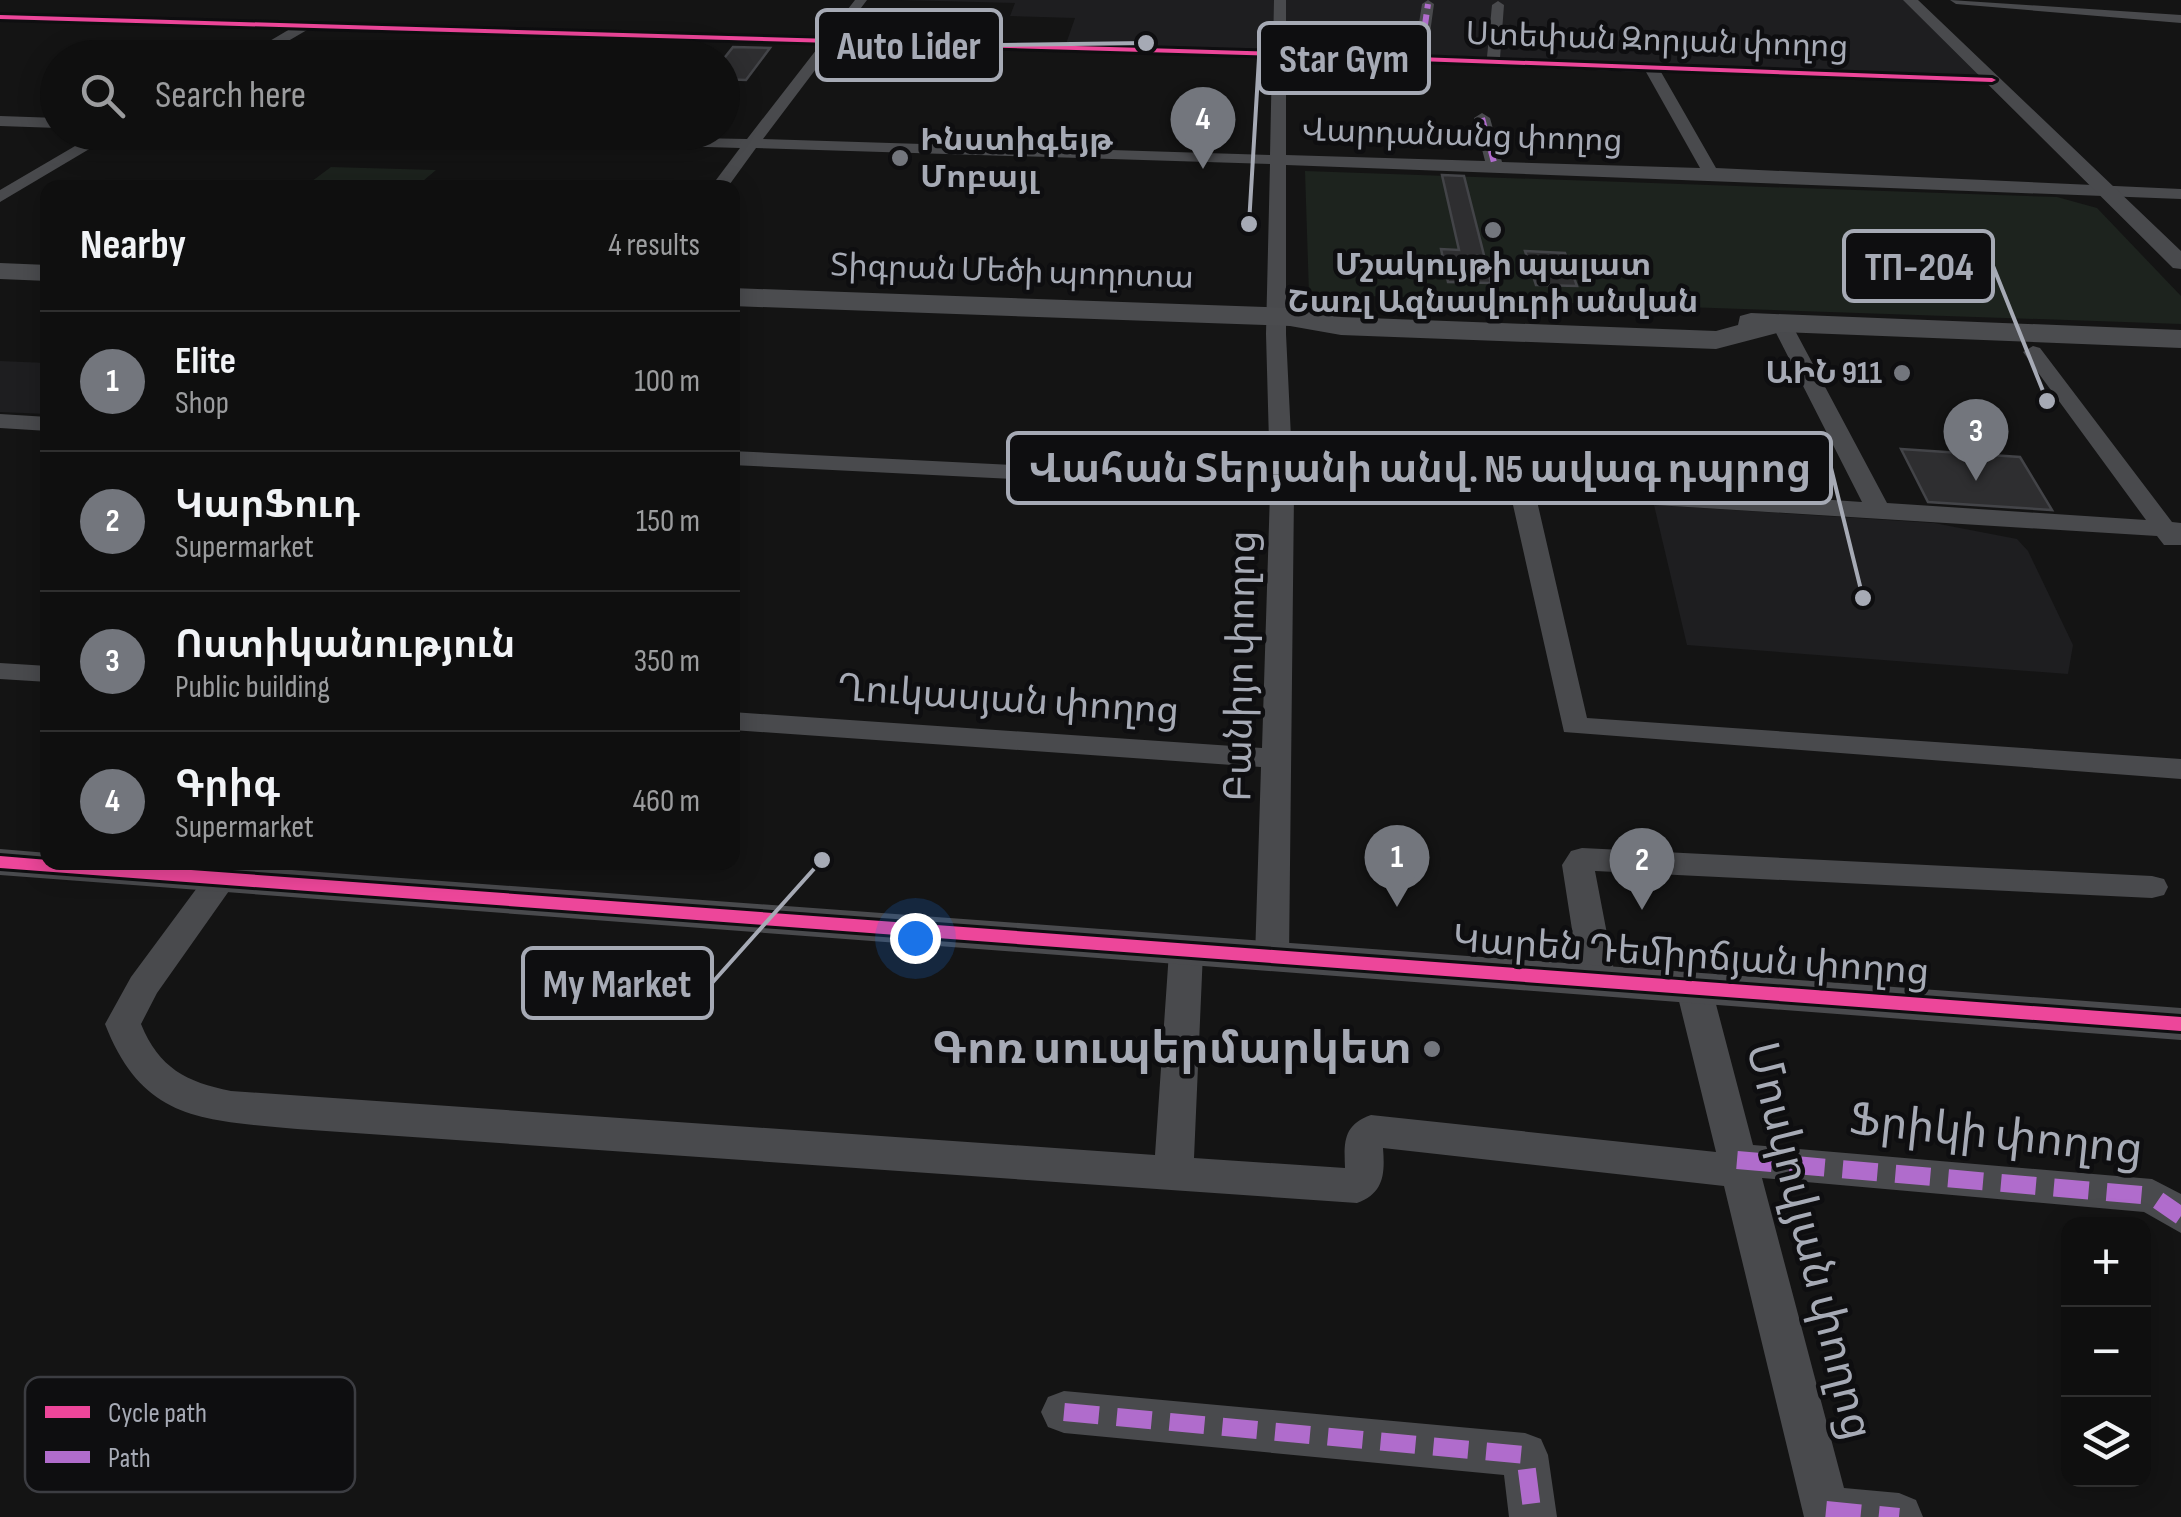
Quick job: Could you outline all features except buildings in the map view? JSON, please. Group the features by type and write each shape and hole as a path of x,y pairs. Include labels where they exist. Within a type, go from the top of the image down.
{"main road":[{"path":"0,271 40,273"},
{"name":"Տիգրան Մեծի պողոտա","path":"740,297 1284,317 1341,326 1716,340 1781,322 2181,339"}],"street":[{"path":"724,180 861,0"},
{"name":"Բանիյո փողոց","path":"1272,958 1284,317 1279,160 1280,0"},
{"path":"1910,0 2181,263"},
{"path":"1956,0 2181,19"},
{"path":"1420,59 1428,4"},
{"path":"1493,62 1498,5"},
{"name":"Ստեփան Զորյան փողոց","path":"0,17 1282,54 1992,80"},
{"path":"281,40 307,26"},
{"path":"1652,69 1712,174"},
{"path":"1482,118 1495,167"},
{"path":"0,121 40,122"},
{"name":"Վարդանանց փողոց","path":"740,145 1712,174 2181,194"},
{"path":"0,197 81,150"},
{"path":"1781,322 1877,508"},
{"path":"2032,352 2173,530 2181,550"},
{"path":"0,421 40,424"},
{"path":"740,458 1524,498 1537,491 1564,489 2173,530"},
{"path":"1524,498 1574,726 2181,769"},
{"path":"0,670 40,673"},
{"name":"Ղուկասյան փողոց","path":"740,722 1277,759"},
{"path":"1598,981 1578,865 1593,858 2152,886"},
{"name":"Կարեն Դեմիրճյան փողոց","path":"0,862 40,864"},
{"name":"Կարեն Դեմիրճյան փողոց","path":"135,870 2181,1024"},
{"path":"202,874 122,1024 133,1050 162,1085 202,1099 302,1113 1174,1173 1186,952"},
{"name":"Մոսկովյան փողոց","path":"1694,989 1827,1514"},
{"name":"Ֆրիկի փողոց","path":"1174,1173 1358,1186 1365,1175 1363,1139 1371,1131 1738,1165 2152,1196 2181,1216"},
{"path":"1064,1412 1525,1455 1532,1517"},
{"path":"1827,1514 1900,1517"}],"shaded area":[{"path":"899,0 1907,0 1980,73 1972,77 1066,44 1075,18 1010,16 1015,3"},
{"path":"331,167 436,170 424,180 313,180"},
{"path":"1305,171 2057,197 2097,208 2181,296 2181,324 1309,294"},
{"path":"0,361 40,363 40,414 0,412"},
{"path":"1654,505 1934,523 2017,539 2028,551 2073,645 2068,674 1687,645"}],"marked path":[{"path":"1420,59 1428,4"},
{"path":"1482,118 1495,167"},
{"path":"1737,1160 2152,1196 2181,1216"},
{"path":"1064,1412 1525,1455 1533,1517"},
{"path":"1826,1510 1899,1517"}],"cycle path":[{"path":"0,17 1283,54 1992,80"},
{"path":"0,862 40,865"},
{"path":"108,870 2181,1024"}],"place":[{"name":"Auto Lider","path":"1146,43"},
{"name":"Ինստիգեյթ Մոբայլ","path":"900,158"},
{"name":"Գրիգ","path":"1203,169"},
{"name":"Star Gym","path":"1249,224"},
{"name":"Մշակույթի պալատ Շառլ Ազնավուրի անվան","path":"1493,230"},
{"name":"ԱԻՆ 911","path":"1902,373"},
{"name":"ТП-204","path":"2047,401"},
{"name":"Ոստիկանություն","path":"1976,481"},
{"name":"Վահան Տերյանի անվ. N5 ավագ դպրոց","path":"1863,598"},
{"name":"My Market","path":"822,860"},
{"name":"Elite","path":"1397,907"},
{"name":"ԿարՖուդ","path":"1642,910"},
{"name":"Գոռ սուպերմարկետ","path":"1432,1049"}]}
